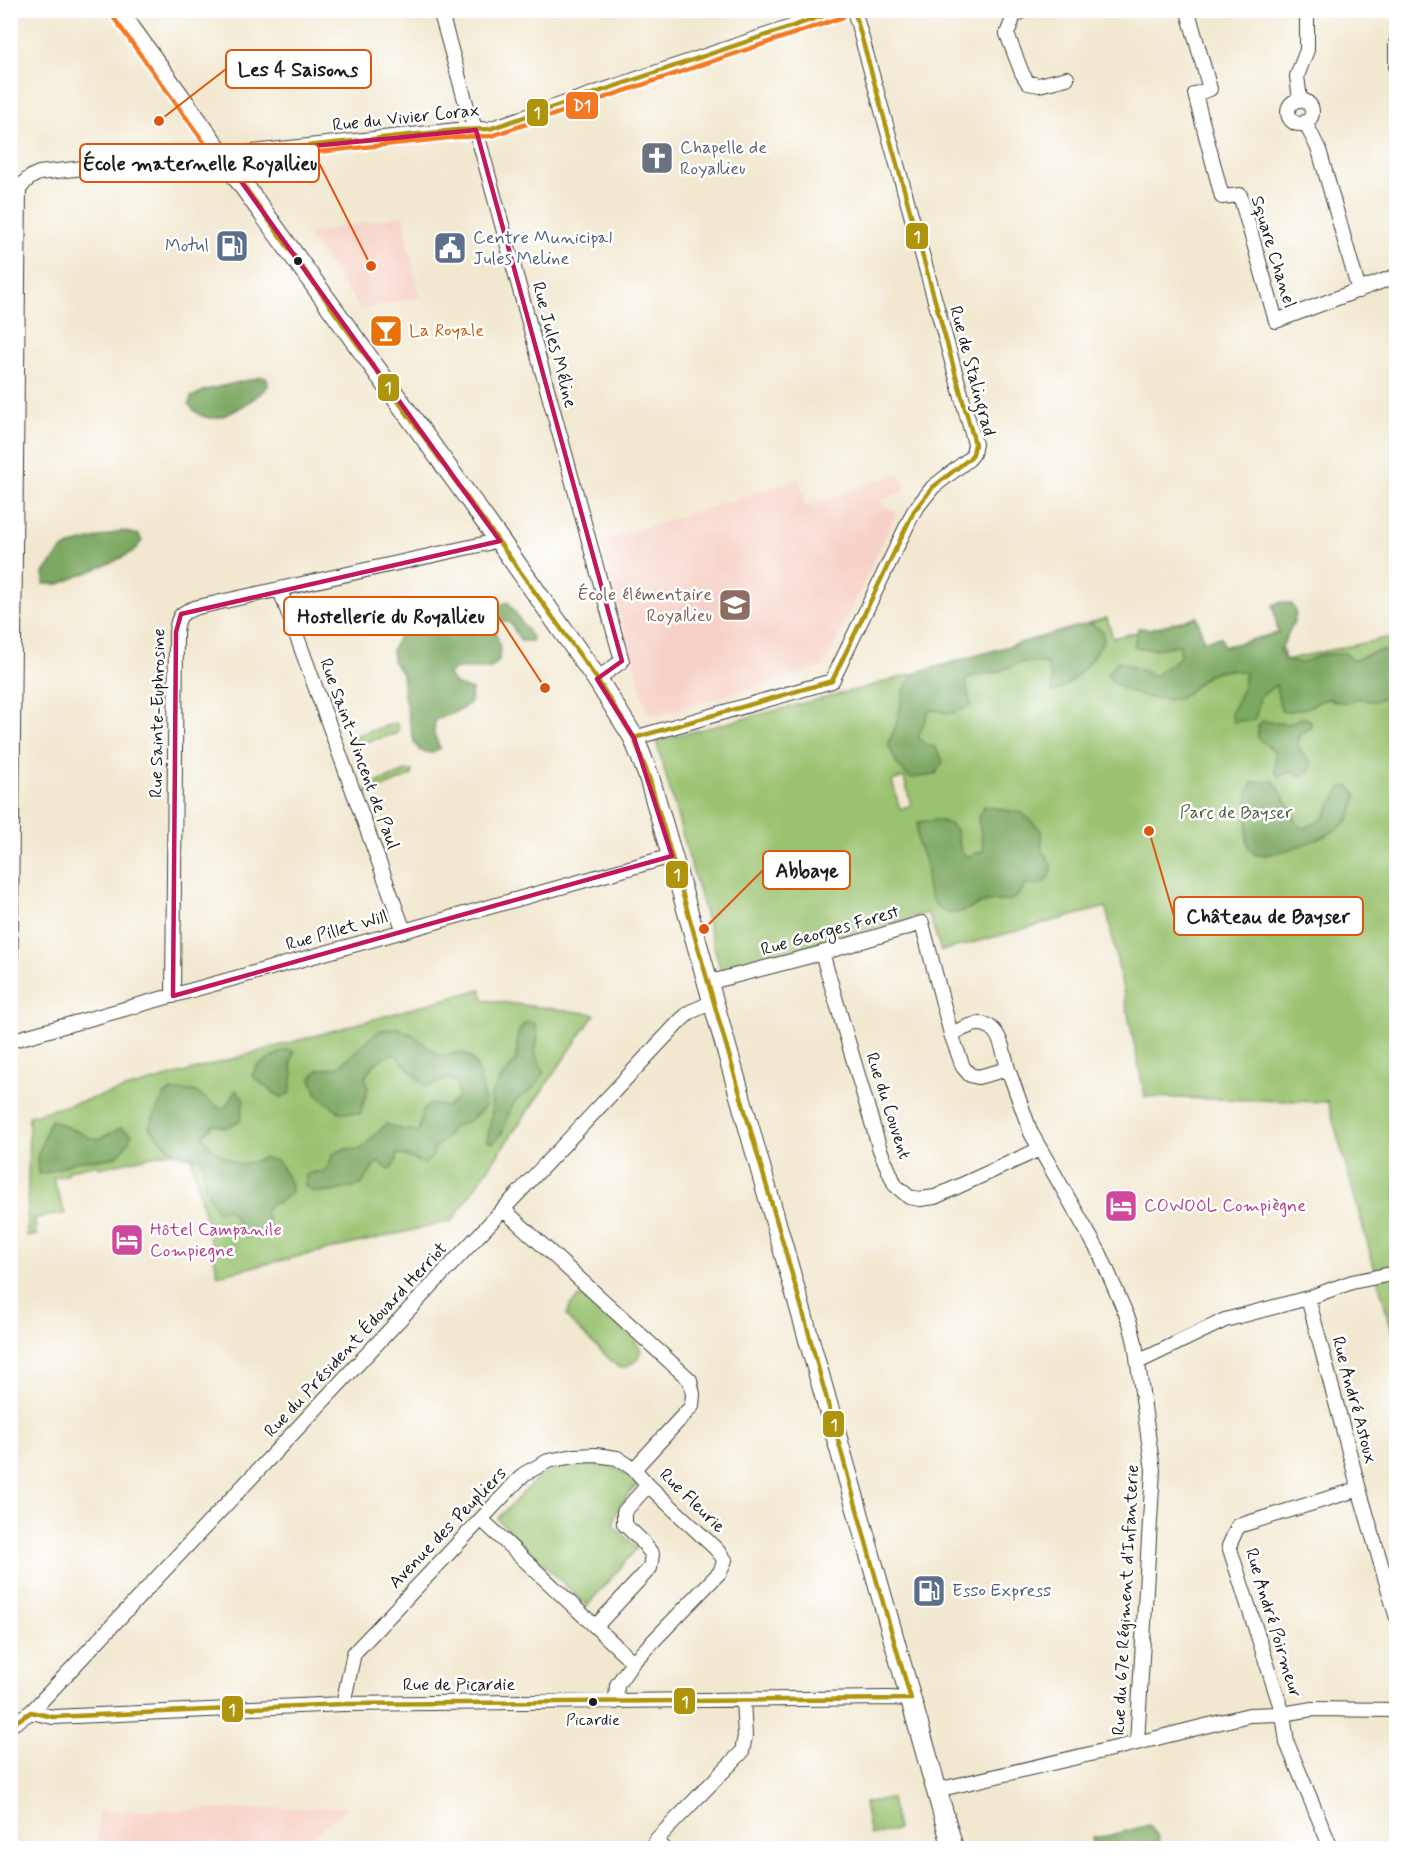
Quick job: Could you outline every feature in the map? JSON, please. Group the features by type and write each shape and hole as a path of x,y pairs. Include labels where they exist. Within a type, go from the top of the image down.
{"street":[{"path":"117,10 497,537 597,679 634,738 649,777 672,856 954,1848"},
{"name":"Rue Jules Méline","path":"440,10 467,108 476,130 622,661 597,679"},
{"name":"Rue du Vivier Corax","path":"10,1005 19,190 24,182 39,173 207,154 457,130 489,129 841,10"},
{"name":"Rue de Stalingrad","path":"634,738 832,681 914,511 933,487 973,454 975,444 854,10"},
{"path":"1025,10 1014,15 1007,34 1028,83 1039,85 1067,78"},
{"path":"1304,10 1307,17 1307,50 1296,76 1300,100 1309,104 1312,112 1309,121 1305,123 1319,150 1359,291 1396,276"},
{"name":"Square Chanel","path":"1188,12 1209,89 1195,94 1222,197 1240,195 1276,321 1359,291"},
{"path":"1396,48 1396,69"},
{"name":"Rue Sainte-Euphrosine","path":"173,996 177,621 181,614 187,610 488,543 497,537"},
{"name":"Rue Saint-Vincent de Paul","path":"280,590 404,931"},
{"name":"Rue Pillet Will","path":"10,1041 672,856"},
{"name":"Rue Georges Forest","path":"710,993 822,953 922,923 951,1034 963,1068 970,1075 978,1077 1008,1069"},
{"name":"Rue du Couvent","path":"822,953 880,1150 895,1185 909,1197 920,1199 935,1197 1040,1149"},
{"name":"Rue du Président Édouard Herriot","path":"31,1712 680,1021 710,993"},
{"path":"951,1034 977,1024 988,1026 998,1035 1031,1132 1100,1254 1130,1323 1138,1362 1225,1320 1308,1298 1352,1282 1396,1274"},
{"name":"Rue Fleurie","path":"504,1210 690,1380 693,1394 692,1407 634,1469 725,1560 720,1572 633,1662 617,1685 616,1702"},
{"name":"Rue André Astoux","path":"1308,1298 1359,1489 1396,1615"},
{"name":"Rue du 67e Régiment d'Infanterie","path":"937,1790 1137,1743 1153,1470 1138,1362"},
{"name":"Avenue des Peupliers","path":"343,1704 354,1653 524,1474 548,1461 596,1455 617,1458 634,1469"},
{"path":"596,1626 650,1568 652,1554 624,1524 624,1512 648,1485"},
{"name":"Rue André Poirmeur","path":"1331,1848 1287,1743 1283,1714 1229,1546 1238,1526 1359,1489"},
{"path":"480,1519 633,1662"},
{"name":"Rue de Picardie","path":"31,1712 53,1718 343,1704 911,1699"},
{"path":"663,1848 655,1841 742,1752 745,1736 743,1700"},
{"path":"1137,1743 1250,1715 1283,1714 1312,1708 1396,1710"},
{"path":"10,1723 14,1723 31,1712"}],"highlighted area":[{"path":"476,130 622,661 597,679 634,738 672,856 173,996 176,632 181,614 500,541 222,155"}],"shaded area":[{"path":"403,215 419,297 361,310 307,234"},
{"name":"École élémentaire Royallieu","path":"900,473 906,491 881,500 883,506 897,512 824,667 656,716 647,711 600,542 799,479 806,506"},
{"path":"347,1807 299,1848 98,1848 98,1811"}],"green space":[{"path":"261,377 267,378 268,386 249,402 224,416 209,418 198,413 189,405 191,397 206,390"},
{"path":"122,531 139,535 142,541 134,551 60,584 44,584 44,573 61,550"},
{"path":"508,602 533,639 532,641 521,641 510,623 500,620 494,626 500,647 499,661 490,669 456,669 447,674 455,684 472,690 470,703 460,710 435,720 434,734 440,748 432,753 420,751 414,742 404,696 402,674 393,661 392,650 404,627 425,621 465,620 485,608"},
{"path":"1281,602 1292,604 1296,612 1280,651 1285,660 1302,663 1321,655 1345,653 1353,661 1374,653 1389,651 1394,653 1387,679 1388,692 1375,701 1359,698 1349,702 1338,702 1329,699 1307,708 1285,712 1281,710 1276,685 1260,697 1255,719 1234,722 1231,713 1242,691 1245,673 1241,671 1227,670 1213,673 1183,696 1171,699 1139,695 1119,686 1107,674 1118,661 1155,676 1180,657 1180,645 1151,649 1134,646 1138,628 1148,630 1197,617 1204,641 1221,637 1224,647 1278,633 1273,605"},
{"name":"Parc de Bayser","path":"1197,617 1204,641 1221,637 1223,647 1279,633 1285,660 1396,636 1396,1345 1328,1102 1145,1097 1106,907 941,951 928,913 721,971 656,741 867,687 1107,618 1113,638","holes":["904,777 911,805 900,809 892,781"]},
{"path":"1090,623 1102,631 1104,640 1082,671 1061,689 1052,693 1051,677 1046,663 1022,662 997,672 971,677 966,681 971,705 953,713 929,711 918,737 926,745 935,747 943,761 935,775 910,778 897,764 888,744 896,724 905,688 918,672"},
{"path":"1301,718 1311,722 1310,728 1298,737 1298,743 1300,750 1312,765 1309,772 1303,776 1290,772 1279,776 1275,771 1275,752 1258,738 1258,726 1262,721 1289,724"},
{"path":"396,723 399,727 396,734 361,743 352,743 350,740 350,737"},
{"path":"406,771 412,771 412,775 368,793 367,786"},
{"path":"1274,781 1298,825 1305,828 1323,819 1341,788 1349,786 1357,795 1354,809 1347,821 1340,827 1318,839 1277,852 1256,855 1250,849 1247,841 1248,794 1253,782"},
{"path":"984,806 1022,813 1041,830 1042,852 1052,867 1044,882 1026,885 1013,899 982,903 957,913 948,913 937,906 929,894 926,864 917,838 918,822 939,820 951,825 956,830 961,851 968,857 984,850 978,818"},
{"path":"481,989 484,1000 595,1014 452,1221 218,1275 189,1148 99,1168 97,1164 67,1171 67,1175 53,1178 65,1214 35,1218 36,1236 27,1236 29,1116"},
{"path":"526,1022 535,1024 538,1037 535,1053 544,1072 535,1087 515,1102 502,1133 493,1143 487,1141 492,1113 491,1096 516,1060 518,1032"},
{"path":"398,1028 413,1035 440,1056 459,1053 472,1059 479,1074 485,1106 470,1120 451,1128 449,1135 434,1149 434,1154 425,1164 397,1154 397,1160 390,1170 377,1162 361,1185 331,1192 314,1192 305,1186 306,1175 322,1172 328,1167 333,1154 344,1149 360,1150 386,1124 418,1132 423,1111 430,1104 447,1107 458,1097 457,1083 449,1078 427,1087 394,1054 377,1062 365,1077 368,1089 360,1114 340,1112 317,1095 311,1078 318,1070 338,1067 381,1030"},
{"path":"287,1049 294,1052 291,1064 293,1073 290,1093 282,1097 252,1076 257,1066"},
{"path":"236,1090 244,1099 240,1121 225,1128 214,1124 203,1136 206,1142 224,1157 241,1165 264,1158 278,1161 290,1182 291,1193 279,1202 270,1204 265,1213 270,1226 269,1233 246,1237 228,1209 217,1211 205,1187 202,1158 181,1156 166,1145 149,1127 164,1095 172,1091 194,1091 221,1109 226,1107"},
{"path":"51,1120 91,1138 99,1139 121,1128 132,1134 121,1152 115,1157 75,1162 39,1174 37,1158"},
{"path":"579,1297 590,1299 635,1341 641,1350 637,1360 626,1367 619,1368 570,1321 566,1315 571,1304"},
{"path":"589,1462 620,1470 638,1484 618,1508 614,1526 637,1548 587,1606 497,1519 539,1477 559,1468"},
{"path":"891,1798 897,1830 870,1835 864,1803"},
{"path":"1149,1825 1158,1836 1160,1848 1094,1848 1092,1838"}],"transit line":[{"name":"1","path":"222,155 457,130 489,129 840,10"},
{"name":"1","path":"634,738 832,681 914,511 933,487 973,454 975,444 854,10"},
{"name":"D1","path":"111,14 216,159"},
{"name":"D1","path":"223,162 458,137 491,136 843,17"},
{"name":"1","path":"222,155 597,679 634,738 649,777 911,1699"},
{"name":"1","path":"10,1723 14,1723 31,1712 53,1717 343,1704 911,1699"}],"place":[{"name":"Les 4 Saisons","path":"159,121"},
{"name":"Chapelle de Royallieu","path":"657,158"},
{"name":"Motul","path":"232,246"},
{"name":"Centre Municipal Jules Meline","path":"450,248"},
{"name":"École maternelle Royallieu","path":"371,266"},
{"name":"La Royale","path":"386,331"},
{"name":"École élémentaire Royallieu","path":"735,605"},
{"name":"Hostellerie du Royallieu","path":"545,688"},
{"name":"Château de Bayser","path":"1149,831"},
{"name":"Abbaye","path":"704,929"},
{"name":"COWOOL Compiègne","path":"1121,1206"},
{"name":"Hôtel Campanile Compiegne","path":"127,1240"},
{"name":"Esso Express","path":"929,1591"},
{"name":"Picardie","path":"593,1702"}]}
